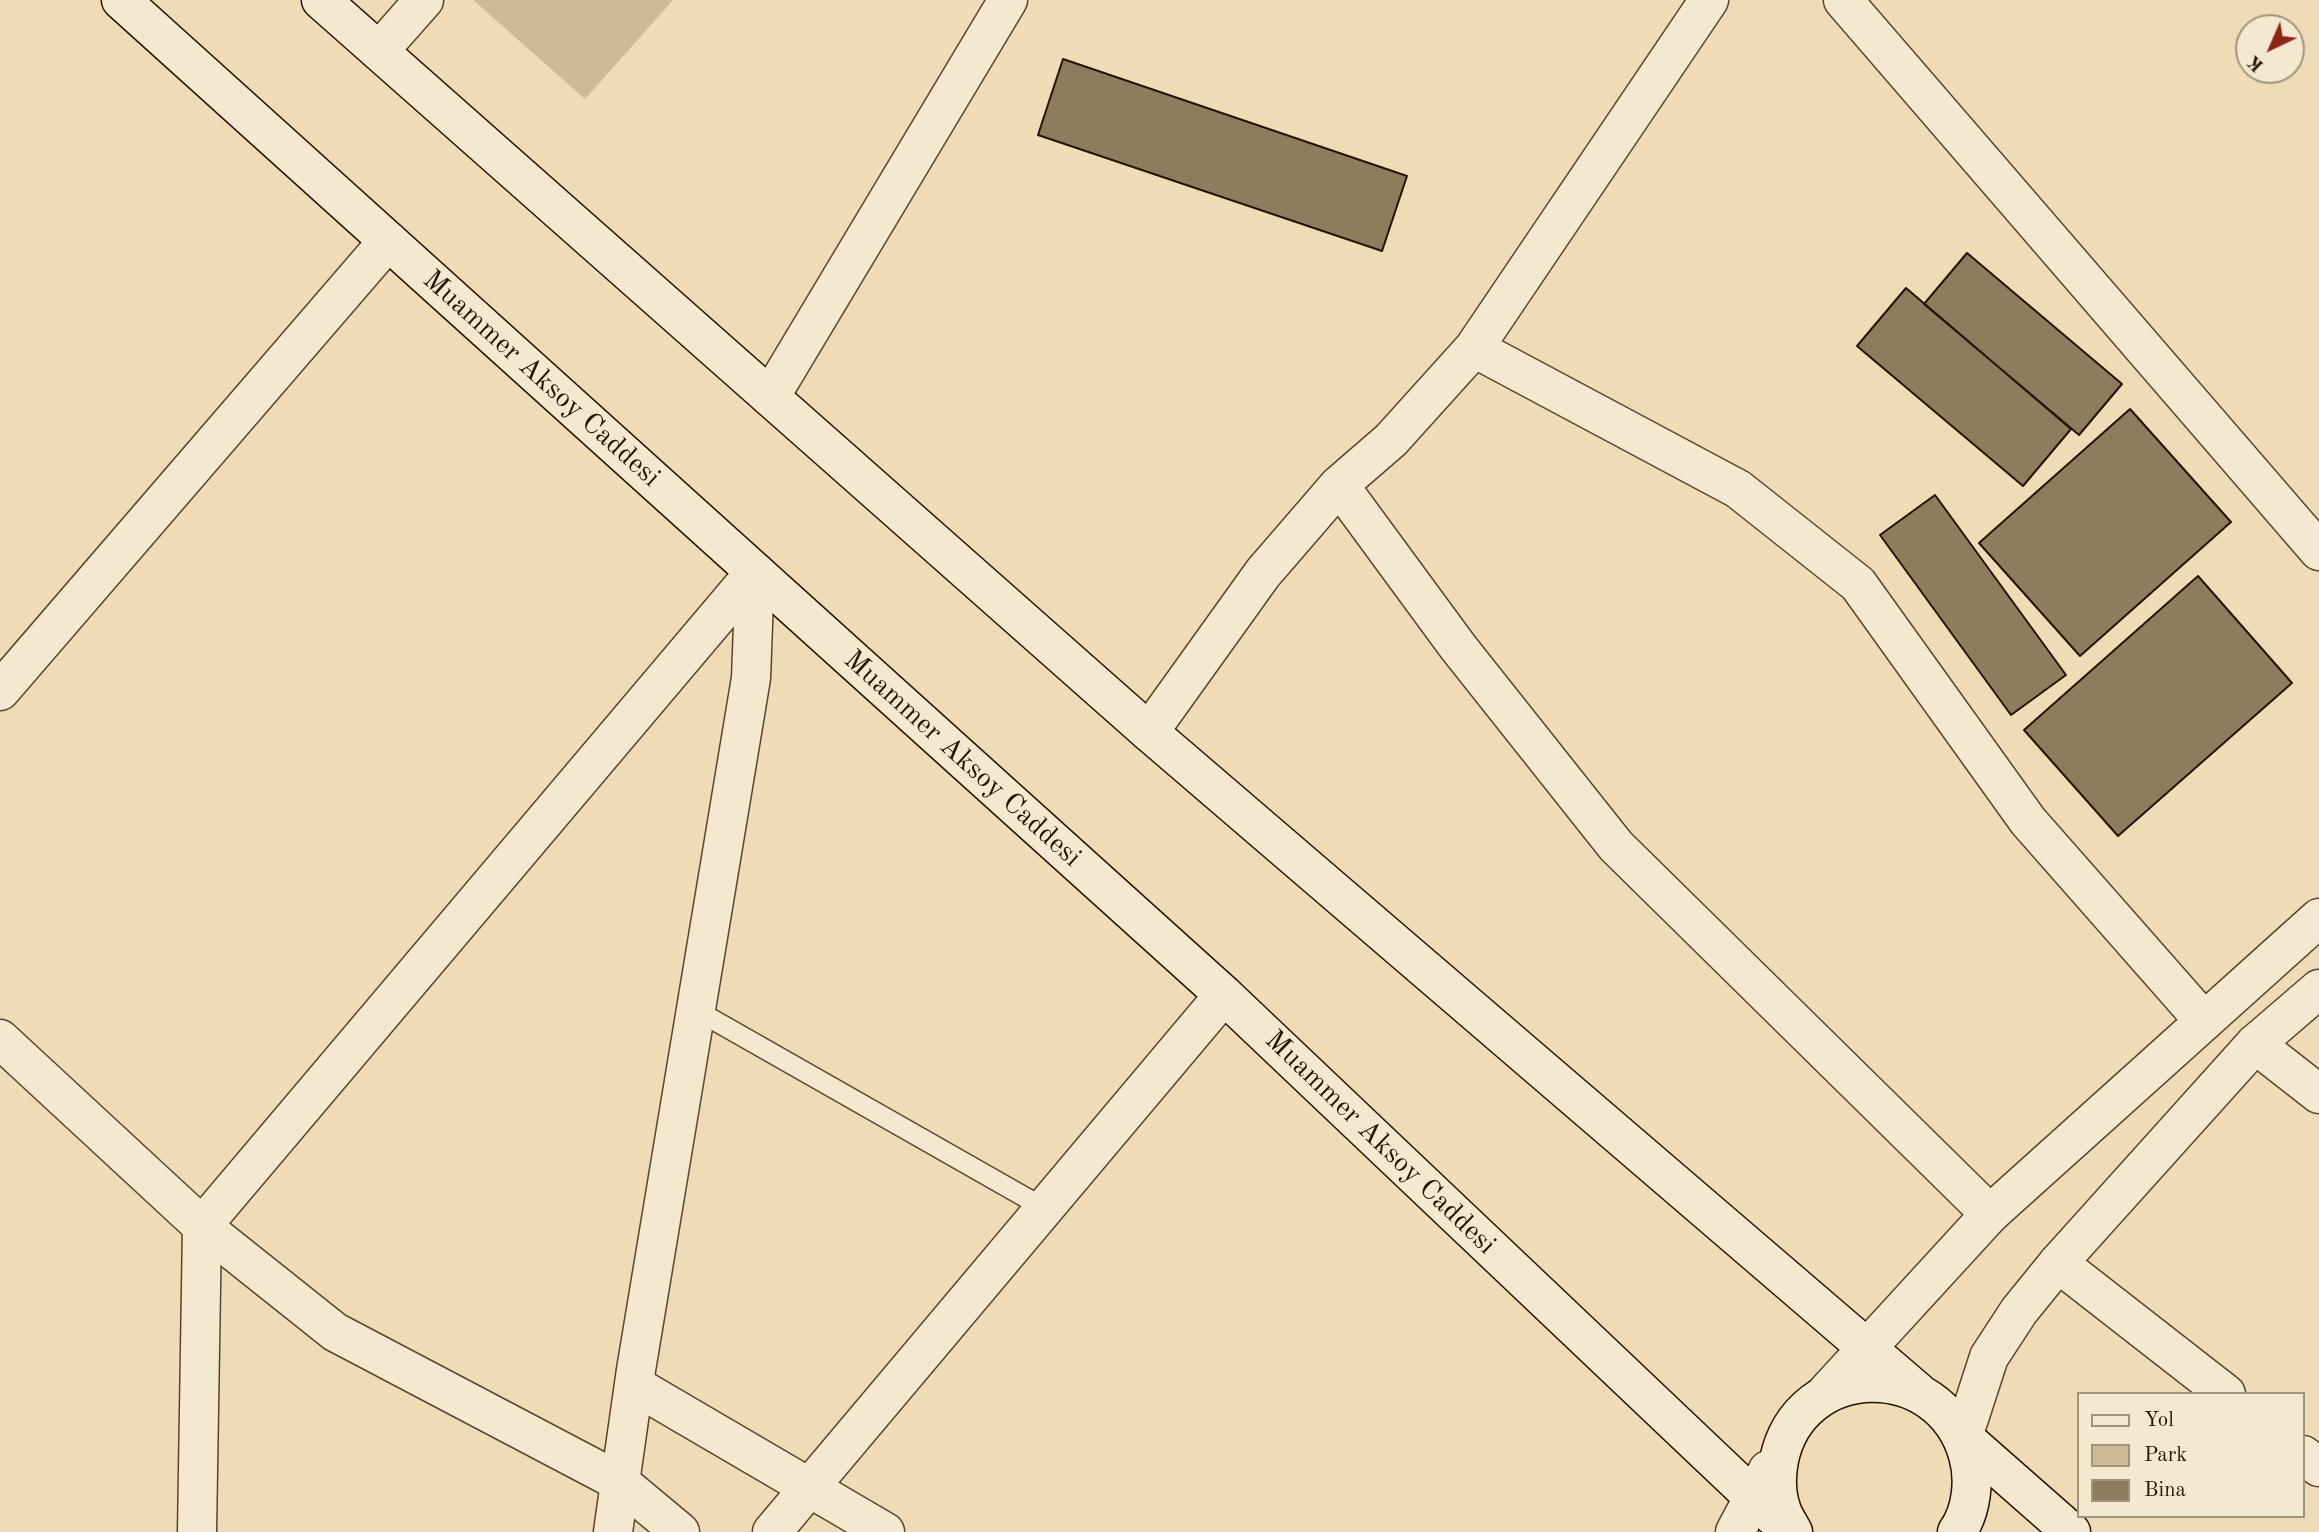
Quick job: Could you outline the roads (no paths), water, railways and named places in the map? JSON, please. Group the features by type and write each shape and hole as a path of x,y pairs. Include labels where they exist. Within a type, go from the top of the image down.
{"street":[{"name":"Muammer Aksoy Caddesi","path":"121,0 1224,995 1791,1532"},
{"path":"321,0 1149,732 1918,1392 1944,1410 1963,1437 2071,1532"},
{"path":"379,51 424,0"},
{"path":"770,397 1008,0"},
{"path":"1149,732 1263,573 1339,485 1391,440 1474,348 1709,0"},
{"path":"1843,0 2319,551"},
{"path":"0,691 388,241"},
{"path":"1474,348 1738,489 1858,584 2028,821 2204,1021"},
{"path":"1339,485 1458,647 1616,846 1990,1214"},
{"path":"613,1532 634,1385 751,678 755,572"},
{"path":"197,1532 202,1226 755,572"},
{"path":"1735,1532 1799,1416 1824,1395 1990,1214 2319,918"},
{"path":"1957,1532 1970,1499 1972,1467 1963,1437 1989,1357 2019,1311 2058,1263 2256,1044 2319,989"},
{"path":"772,1532 1224,995"},
{"path":"0,1039 202,1226 335,1332 620,1482 680,1532"},
{"path":"2256,1044 2319,1094"},
{"path":"2058,1263 2223,1392"},
{"path":"1824,1395 1854,1383 1887,1382 1918,1392"},
{"path":"634,1385 885,1532"},
{"path":"1783,1444 1776,1476 1781,1509 1791,1532"}],"lane":[{"path":"696,1010 1044,1208"}]}
